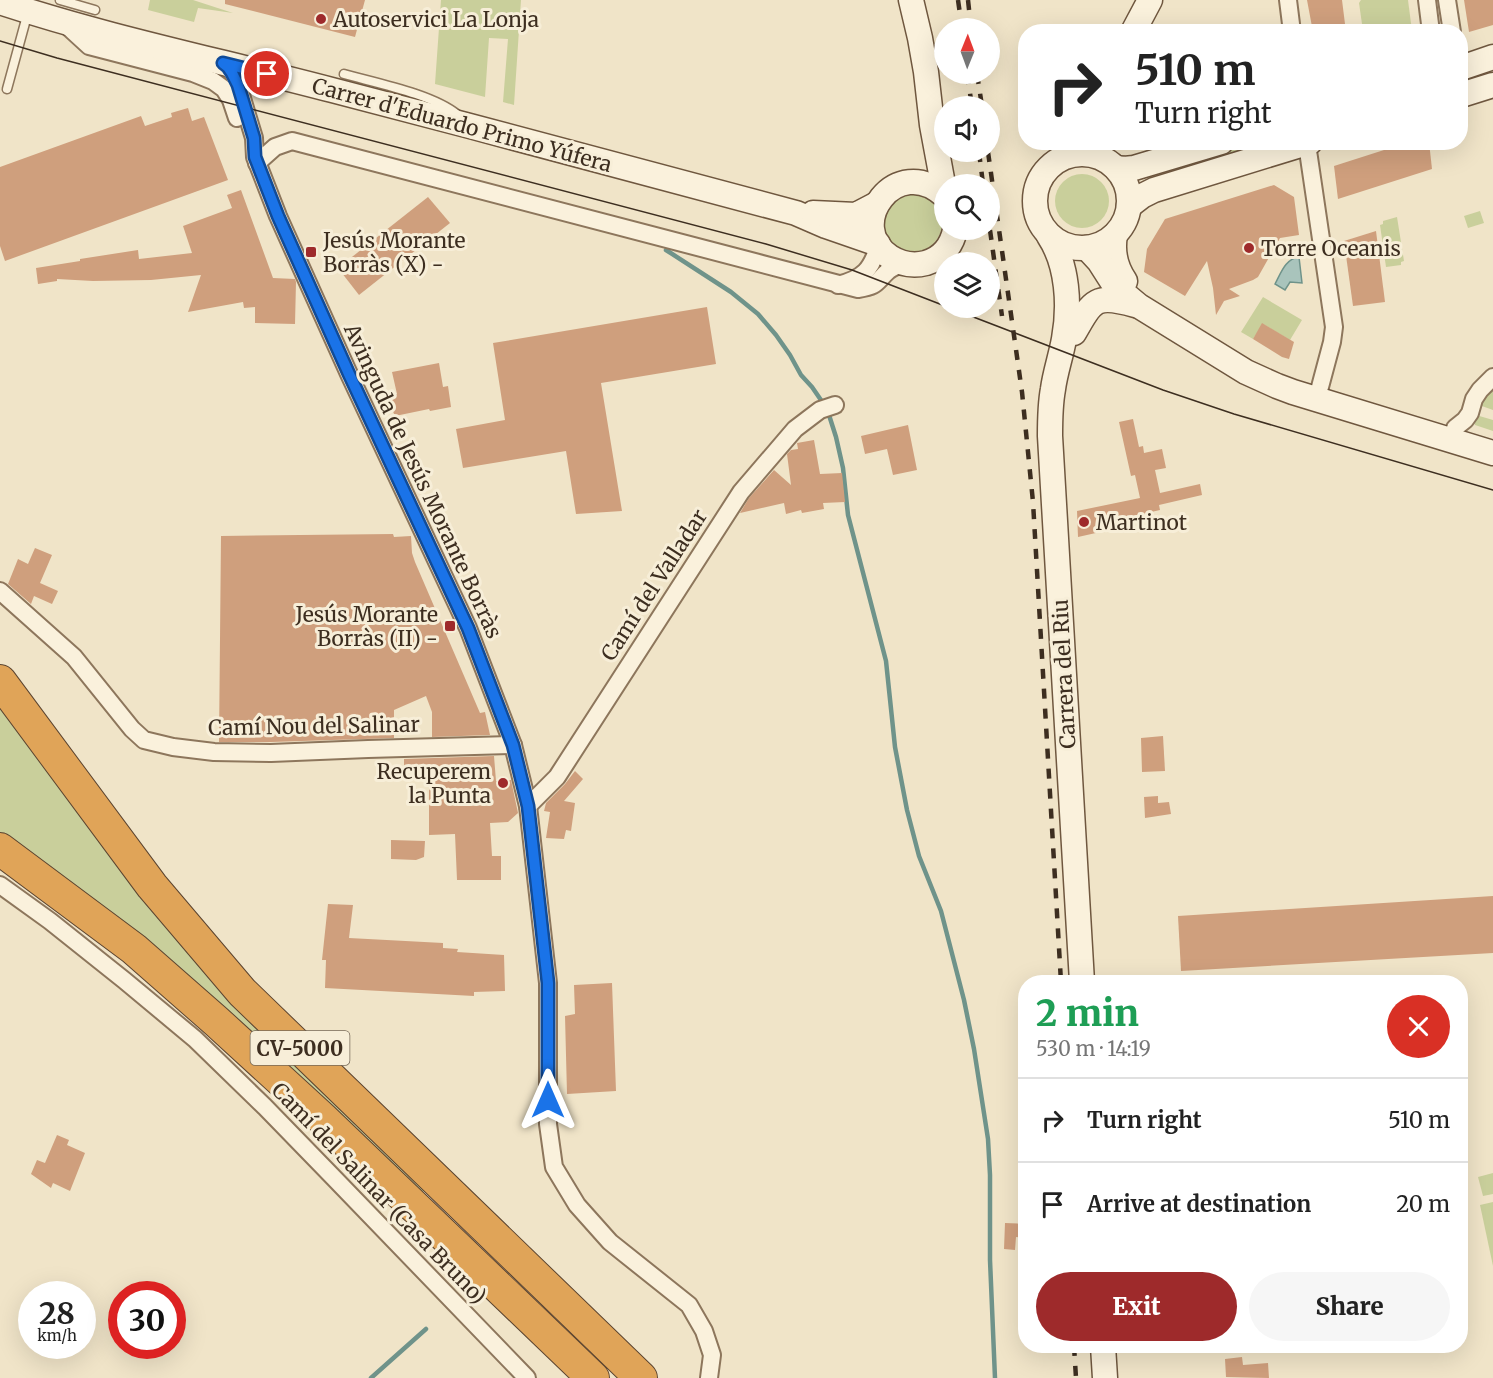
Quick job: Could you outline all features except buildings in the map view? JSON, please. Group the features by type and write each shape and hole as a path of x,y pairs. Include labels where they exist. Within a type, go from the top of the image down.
{"highway":[{"name":"CV-5000","path":"0,681 152,886 242,992 641,1378"},
{"name":"CV-5000","path":"0,849 134,949 216,1021 322,1118 593,1378"},
{"path":"0,860 134,949"}],"main road":[{"path":"911,0 926,72 932,125 941,174"},
{"path":"1137,24 1150,0"},
{"name":"Carrer d'Eduardo Primo Yúfera","path":"0,2 28,11 59,10 223,63 796,213 879,245 886,254 902,263"},
{"path":"1468,66 1493,57"},
{"path":"1468,93 1493,85"},
{"path":"913,182 923,171 932,125"},
{"path":"1101,155 1122,176 1128,191 1129,206 1126,220 1115,235 1106,242 1086,248 1062,244 1049,236 1040,224 1035,210 1035,194 1040,178 1065,151 1068,156 1081,153 1101,155 1124,170 1195,150"},
{"path":"1129,206 1154,190 1285,150"},
{"path":"913,182 934,187"},
{"name":"Carrer d'Eduardo Primo Yúfera","path":"796,213 856,215 877,204 892,188 913,182"},
{"path":"877,204 872,226 879,245"},
{"path":"1115,235 1115,261 1121,276 1130,286 1263,367 1320,387 1493,439"},
{"name":"Carrera del Riu","path":"1049,236 1060,256 1066,295 1066,325 1052,394 1050,436 1082,975"},
{"path":"902,263 930,262 946,250 952,240"},
{"path":"1086,248 1099,261 1115,286 1139,306 1246,372 1277,386 1493,453"},
{"name":"Carrera del Riu","path":"1058,366 1074,333 1077,272 1086,248"},
{"path":"1074,333 1087,309 1101,300 1110,299 1139,306"},
{"path":"1103,1353 1105,1378"}],"street":[{"path":"1288,0 1291,24"},
{"path":"1427,0 1430,24"},
{"path":"1447,0 1451,24"},
{"name":"Carrer d'Eduardo Primo Yúfera","path":"59,10 74,31 89,46 193,73 213,81 224,89"},
{"name":"Avinguda de Jesús Morante Borràs","path":"223,63 228,67 238,85 254,138 256,160"},
{"name":"Avinguda de Jesús Morante Borràs","path":"224,89 231,100 246,143 256,160 278,216 344,364 468,628 513,745 528,806 548,983 548,1124 554,1167 577,1205 610,1242 689,1305 704,1331 712,1355 709,1378"},
{"path":"256,160 275,147 292,141 858,289 878,282 890,270 902,263"},
{"path":"1309,150 1334,327 1334,335 1320,387"},
{"path":"837,285 852,281 867,271 875,258 879,245"},
{"path":"1455,428 1466,420 1474,399 1493,377"},
{"name":"Camí del Valladar","path":"528,806 557,777 741,492 795,429 820,410 835,405"},
{"name":"Camí Nou del Salinar","path":"0,591 74,657 132,729 144,740 173,747 214,752 271,753 513,745"},
{"name":"Camí del Salinar (Casa Bruno)","path":"0,885 50,921 195,1039 327,1170 527,1378"}],"lane":[{"path":"59,10 95,10"},
{"path":"7,89 28,11"},
{"path":"344,75 427,98 453,110 462,119 481,129"}],"green space":[{"path":"150,0 193,0 233,13 198,8 194,22 148,10"},
{"path":"441,0 521,0 514,105 503,102 508,39 489,38 485,97 435,84"},
{"path":"1361,0 1408,0 1411,24 1362,24 1359,3"},
{"path":"1231,150 1257,150 1165,178 1163,171"},
{"path":"1082,174 1092,176 1101,182 1107,191 1109,201 1107,211 1101,220 1092,226 1082,228 1072,226 1063,220 1057,211 1055,201 1057,191 1063,182 1072,176"},
{"path":"907,194 919,194 934,202 934,240 936,240 934,244 919,252 907,252 892,244 884,229 884,217 892,202"},
{"path":"1480,211 1484,223 1468,228 1464,216"},
{"path":"1397,217 1404,261 1401,265 1386,267 1380,225 1383,221"},
{"path":"1263,297 1302,320 1290,340 1263,324 1253,339 1241,332"},
{"path":"1493,386 1493,410 1479,405"},
{"path":"1476,415 1493,420 1493,431 1475,425"},
{"path":"0,701 424,1189 423,1192 420,1193 0,836"},
{"path":"1493,1173 1493,1194 1483,1196 1478,1177"},
{"path":"1493,1202 1493,1266 1480,1205"}],"water":[{"path":"1299,257 1302,283 1290,282 1285,290 1275,284 1287,264"}],"waterway":[{"path":"666,250 731,292 758,314 776,335 801,375 823,403"},
{"path":"829,415 843,468 848,515 886,661 895,747 907,810 919,856 941,911 974,1049 988,1139 995,1378"},
{"path":"371,1378 426,1329"}],"tram line":[{"path":"0,41 57,58 766,244 852,270 934,302"},
{"path":"976,318 1163,390 1234,414 1493,490"}],"railway":[{"path":"958,0 961,18"},
{"path":"968,0 970,18"},
{"path":"969,84 970,96"},
{"path":"979,84 980,96"},
{"path":"980,162 982,174"},
{"path":"989,162 1022,392 1033,502 1061,975"},
{"path":"991,240 1002,316"},
{"path":"1074,1353 1076,1378"}],"place":[{"name":"Autoservici La Lonja","path":"321,19"},
{"name":"Torre Oceanis","path":"1249,248"},
{"name":"Jesús Morante Borràs (X) -","path":"311,252"},
{"name":"Martinot","path":"1084,522"},
{"name":"Jesús Morante Borràs (II) -","path":"450,626"},
{"name":"Recuperem la Punta","path":"503,783"}],"route":[{"path":"267,74 223,63 228,67 238,85 254,138 255,157 278,216 468,628 513,745 528,806 548,983 548,1100"}]}
